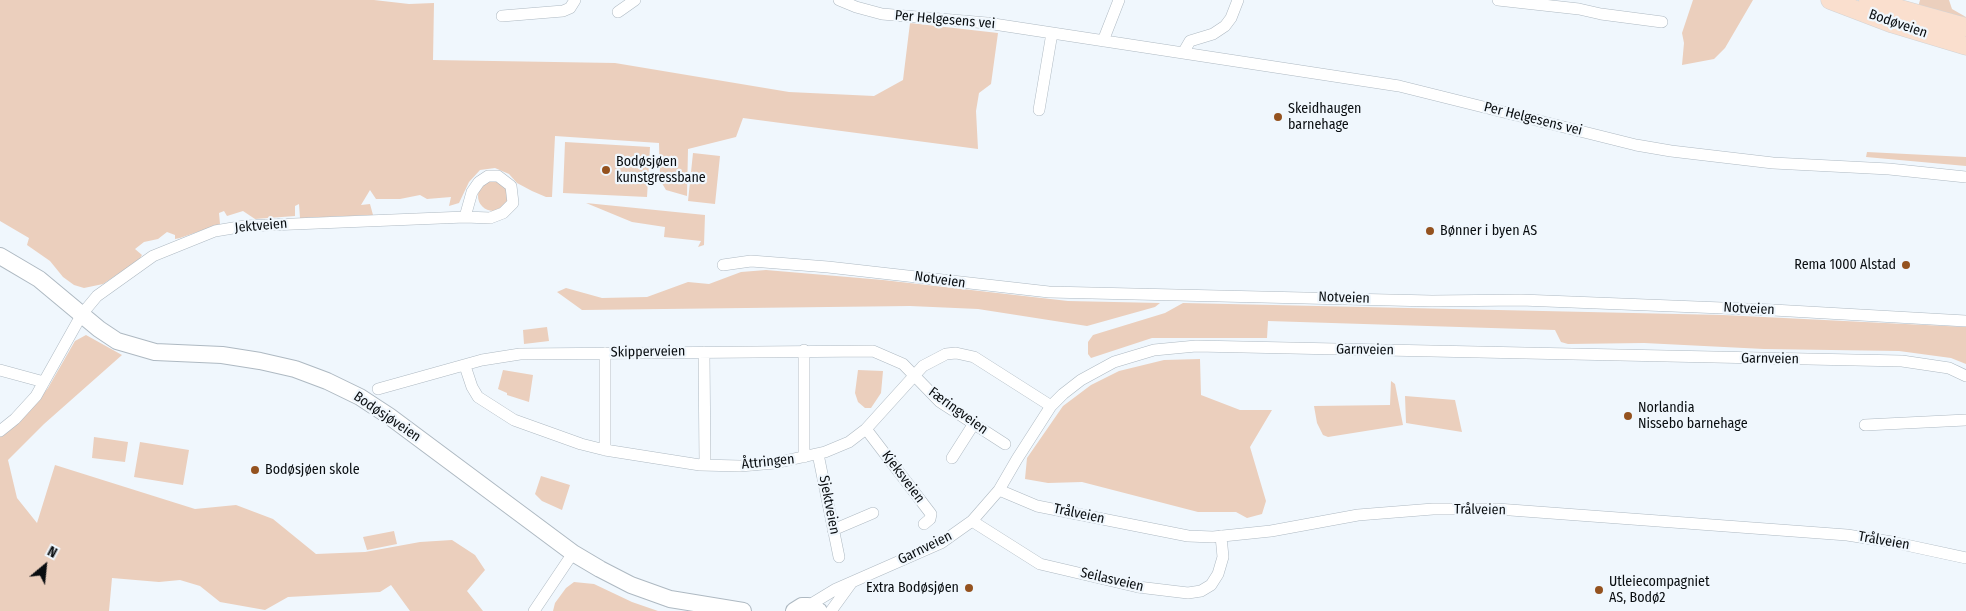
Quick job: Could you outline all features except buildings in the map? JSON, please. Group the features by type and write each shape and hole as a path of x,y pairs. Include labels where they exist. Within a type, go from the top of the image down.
{"main road":[{"name":"Bodøveien","path":"1830,0 1893,24 1966,46"},
{"name":"Bodøveien","path":"1868,0 1966,27"}],"street":[{"path":"502,16 563,11 570,8 575,0"},
{"path":"618,12 635,0"},
{"name":"Per Helgesens vei","path":"839,0 856,8 882,14 987,23 1400,86 1636,145 1671,151 1773,163 1889,169 1966,177"},
{"path":"1103,41 1119,0"},
{"path":"1183,53 1190,41 1214,34 1225,26 1231,18 1238,0"},
{"path":"1498,0 1579,8 1602,14 1662,22"},
{"path":"1039,110 1052,33"},
{"name":"Jektveien","path":"0,431 15,420 44,382 82,314 97,296 153,256 214,231 272,223 465,217 490,218 503,213 513,203 511,186 498,176 488,176 478,182 472,192 465,217"},
{"name":"Bodøsjøveien","path":"0,256 39,279 117,341 138,349 222,355 260,360 295,369 327,381 360,397 573,553 632,585 670,599 733,611 743,611"},
{"name":"Notveien","path":"723,265 751,261 828,267 1049,292 1432,301 1521,300 1764,309 1966,321"},
{"name":"Garnveien","path":"807,609 853,581 941,543 972,521 999,490 1051,406 1081,380 1114,362 1154,350 1196,346 1902,362 1941,367 1966,376"},
{"path":"804,350 804,457"},
{"name":"Skipperveien","path":"378,389 482,360 520,354 804,350 873,351 903,364 914,375"},
{"path":"704,352 705,465"},
{"path":"605,353 605,450"},
{"name":"Åttringen","path":"465,366 472,387 478,397 499,412 546,432 605,450 705,465 740,466 775,463 818,454 849,442 866,429 914,375 939,357 956,353 983,361 1051,406"},
{"path":"0,370 44,382"},
{"name":"Færingveien","path":"914,375 919,383 940,402 1005,444"},
{"path":"1865,425 1966,420"},
{"path":"952,458 974,425"},
{"name":"Kjeksveien","path":"866,429 931,514 930,519 924,524"},
{"name":"Sjektveien","path":"818,454 839,557"},
{"name":"Trålveien","path":"999,490 1037,506 1188,536 1221,536 1271,531 1358,515 1433,509 1496,509 1847,535 1892,542 1966,558"},
{"path":"833,530 873,513"},
{"name":"Seilasveien","path":"972,521 1040,564 1138,587 1188,593 1201,591 1211,585 1218,574 1223,557 1221,536"},
{"path":"534,611 573,553"},
{"path":"831,611 853,581"}],"shaded area":[{"path":"0,0 374,0 409,4 434,3 433,60 615,63 789,92 874,96 903,80 910,23 998,33 991,84 979,93 976,111 978,149 743,118 736,137 688,149 687,196 666,190 660,180 659,143 555,136 552,197 546,197 532,191 517,183 509,174 495,168 480,170 469,182 459,203 449,206 451,197 427,199 420,195 400,199 376,199 370,190 361,205 370,204 373,215 300,218 299,204 295,206 295,216 255,219 243,211 227,216 224,211 219,213 220,224 175,239 175,235 167,232 158,239 144,242 135,249 142,255 139,260 103,284 84,288 74,285 63,277 50,261 27,245 29,238 0,221"},
{"path":"1693,0 1753,0 1725,48 1714,59 1682,65 1684,43 1682,33"},
{"path":"1920,0 1949,0 1952,9 1966,17 1951,16 1918,7"},
{"name":"Bodøsjøen kunstgressbane","path":"565,142 650,147 647,197 563,193"},
{"path":"1867,152 1966,157 1966,166 1866,157"},
{"path":"693,153 720,156 715,204 688,201"},
{"path":"493,181 504,185 508,196 504,207 493,211 482,207 478,196 482,185"},
{"path":"586,203 705,215 704,245 698,247 701,241 664,237 665,227 632,222"},
{"path":"766,270 883,280 1068,301 1160,303 1155,307 1087,326 978,309 910,306 582,310 557,292 566,288 602,298 647,297 688,282 709,284 741,272"},
{"path":"1183,303 1723,315 1966,327 1966,364 1951,358 1899,351 1764,349 1644,343 1568,344 1561,342 1555,330 1268,321 1267,338 1152,338 1091,358 1088,354 1088,342 1093,335 1165,313"},
{"path":"547,327 549,341 524,344 523,330"},
{"path":"86,335 122,355 44,424 8,460 17,498 37,523 55,465 195,509 236,505 273,519 316,554 365,552 420,542 452,540 475,555 485,570 467,591 483,611 410,611 391,585 380,592 288,597 265,610 220,602 200,586 180,580 159,582 112,578 109,611 0,611 0,435 35,404 48,388 75,341"},
{"path":"1200,359 1201,395 1240,410 1272,410 1250,447 1266,501 1262,514 1247,518 1236,512 1198,512 1082,482 1048,483 1025,479 1027,458 1063,406 1091,385 1119,371 1164,360"},
{"path":"503,370 533,375 529,402 507,395 507,393 498,389"},
{"path":"858,370 883,371 881,393 871,408 865,408 858,402 855,393"},
{"path":"1391,381 1395,384 1403,425 1328,437 1323,435 1317,423 1314,406 1390,405"},
{"path":"1405,396 1455,400 1462,432 1406,423"},
{"path":"94,437 128,442 125,462 92,458"},
{"path":"140,442 189,450 183,485 134,477"},
{"path":"541,476 570,485 562,510 542,501 535,494"},
{"path":"394,531 397,544 367,550 363,537"},
{"path":"574,582 594,584 632,602 658,611 553,611 555,603 566,588"}],"place":[{"name":"Skeidhaugen barnehage","path":"1278,117"},
{"name":"Bodøsjøen kunstgressbane","path":"606,170"},
{"name":"Bønner i byen AS","path":"1430,231"},
{"name":"Rema 1000 Alstad","path":"1906,265"},
{"name":"Norlandia Nissebo barnehage","path":"1628,416"},
{"name":"Bodøsjøen skole","path":"255,470"},
{"name":"Extra Bodøsjøen","path":"969,588"},
{"name":"Utleiecompagniet AS, Bodø2","path":"1599,590"}]}
